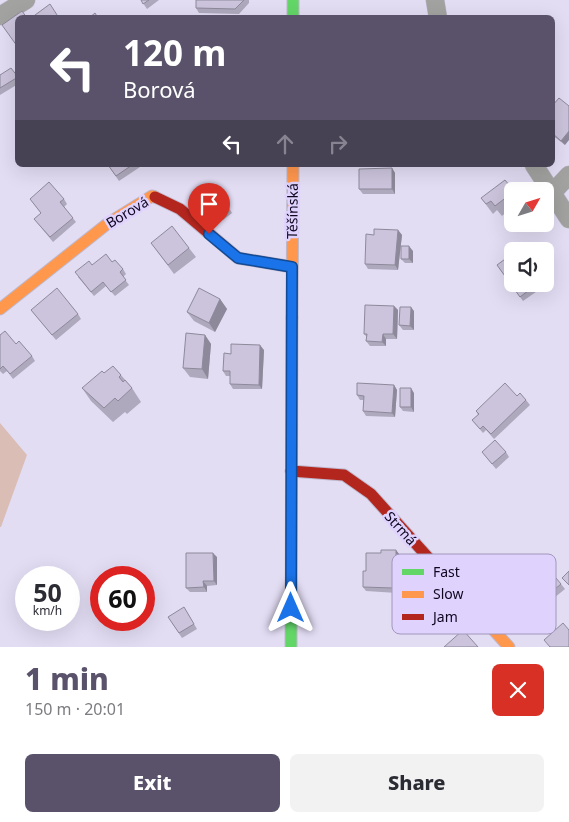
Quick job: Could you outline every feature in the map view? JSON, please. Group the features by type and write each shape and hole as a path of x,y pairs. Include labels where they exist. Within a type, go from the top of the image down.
{"street":[{"path":"0,16 26,0"},
{"path":"293,0 293,15"},
{"path":"435,0 438,15"},
{"name":"Těšínská","path":"291,647 293,167"},
{"path":"535,167 546,182"},
{"path":"554,191 569,175"},
{"path":"554,194 569,219"},
{"name":"Borová","path":"0,309 107,224 152,196 180,209 238,258 292,267"},
{"name":"Strmá","path":"291,472 344,475 371,494 425,554"},
{"name":"Strmá","path":"497,634 509,647"}],"shaded area":[{"path":"0,423 27,455 1,527 0,527"}],"building":[{"path":"141,0 149,0 143,4"},
{"path":"196,0 244,0 235,9 196,8"},
{"path":"50,4 57,15 35,15"},
{"path":"22,11 25,15 16,15"},
{"path":"15,16 15,43 2,25"},
{"path":"11,68 15,73 15,79 0,88 0,75"},
{"path":"559,98 569,106 569,131 561,141 555,136 555,103"},
{"path":"109,167 129,167 116,176"},
{"path":"392,168 392,189 359,189 359,169"},
{"path":"505,180 507,182 504,182 504,199 495,206 491,201 486,204 481,198"},
{"path":"49,182 64,199 60,202 73,218 50,237 34,219 41,213 30,199"},
{"path":"216,192 229,208 220,215 206,196 209,194 210,197"},
{"path":"172,226 189,248 168,265 151,243"},
{"path":"374,229 398,230 395,265 365,264 366,234 374,235"},
{"path":"401,246 409,246 409,259 401,259"},
{"path":"106,254 112,262 115,260 123,269 120,272 126,280 111,292 103,282 91,292 75,272 89,261 92,265"},
{"path":"504,260 504,275 497,265"},
{"path":"57,288 78,314 52,335 31,310"},
{"path":"199,288 220,299 209,323 187,312"},
{"path":"516,292 527,292 520,297"},
{"path":"365,305 394,306 393,334 383,334 382,342 366,341 367,334 364,334"},
{"path":"400,307 411,307 410,326 399,325"},
{"path":"5,331 16,344 19,341 32,356 10,374 3,366 0,369 0,335"},
{"path":"186,333 205,335 202,369 183,368"},
{"path":"231,344 260,345 259,385 230,384 230,371 223,371 224,353 231,354"},
{"path":"113,366 121,375 119,377 123,382 125,380 132,388 118,401 115,398 104,408 82,388 102,371 104,373"},
{"path":"357,383 394,385 392,413 363,411 364,396 357,395"},
{"path":"505,383 517,396 520,393 526,400 491,434 483,426 480,429 472,420 479,414 476,411"},
{"path":"400,388 411,388 411,407 400,407"},
{"path":"495,440 506,452 492,464 482,452"},
{"path":"381,550 396,550 396,554 392,554 392,588 363,587 363,571 366,571 366,553 381,553"},
{"path":"186,553 213,553 214,581 203,581 204,587 186,588"},
{"path":"569,571 569,585 562,578"},
{"path":"556,578 561,584 556,588"},
{"path":"184,607 194,624 179,633 168,617"},
{"path":"563,623 569,630 569,647 550,647 544,640 551,634 556,634 556,629"},
{"path":"459,634 467,634 478,647 444,647"}],"traffic: fast":[{"path":"293,0 293,15"},
{"path":"291,647 292,318"}],"traffic: slow":[{"path":"292,318 293,167"},
{"path":"0,309 107,224 152,196 155,197"},
{"path":"497,634 509,647"}],"traffic: jam":[{"path":"155,197 180,209 238,258 292,267"},
{"path":"291,471 344,475 371,494 425,554"}],"route":[{"path":"209,234 238,258 292,267 291,608"}]}
